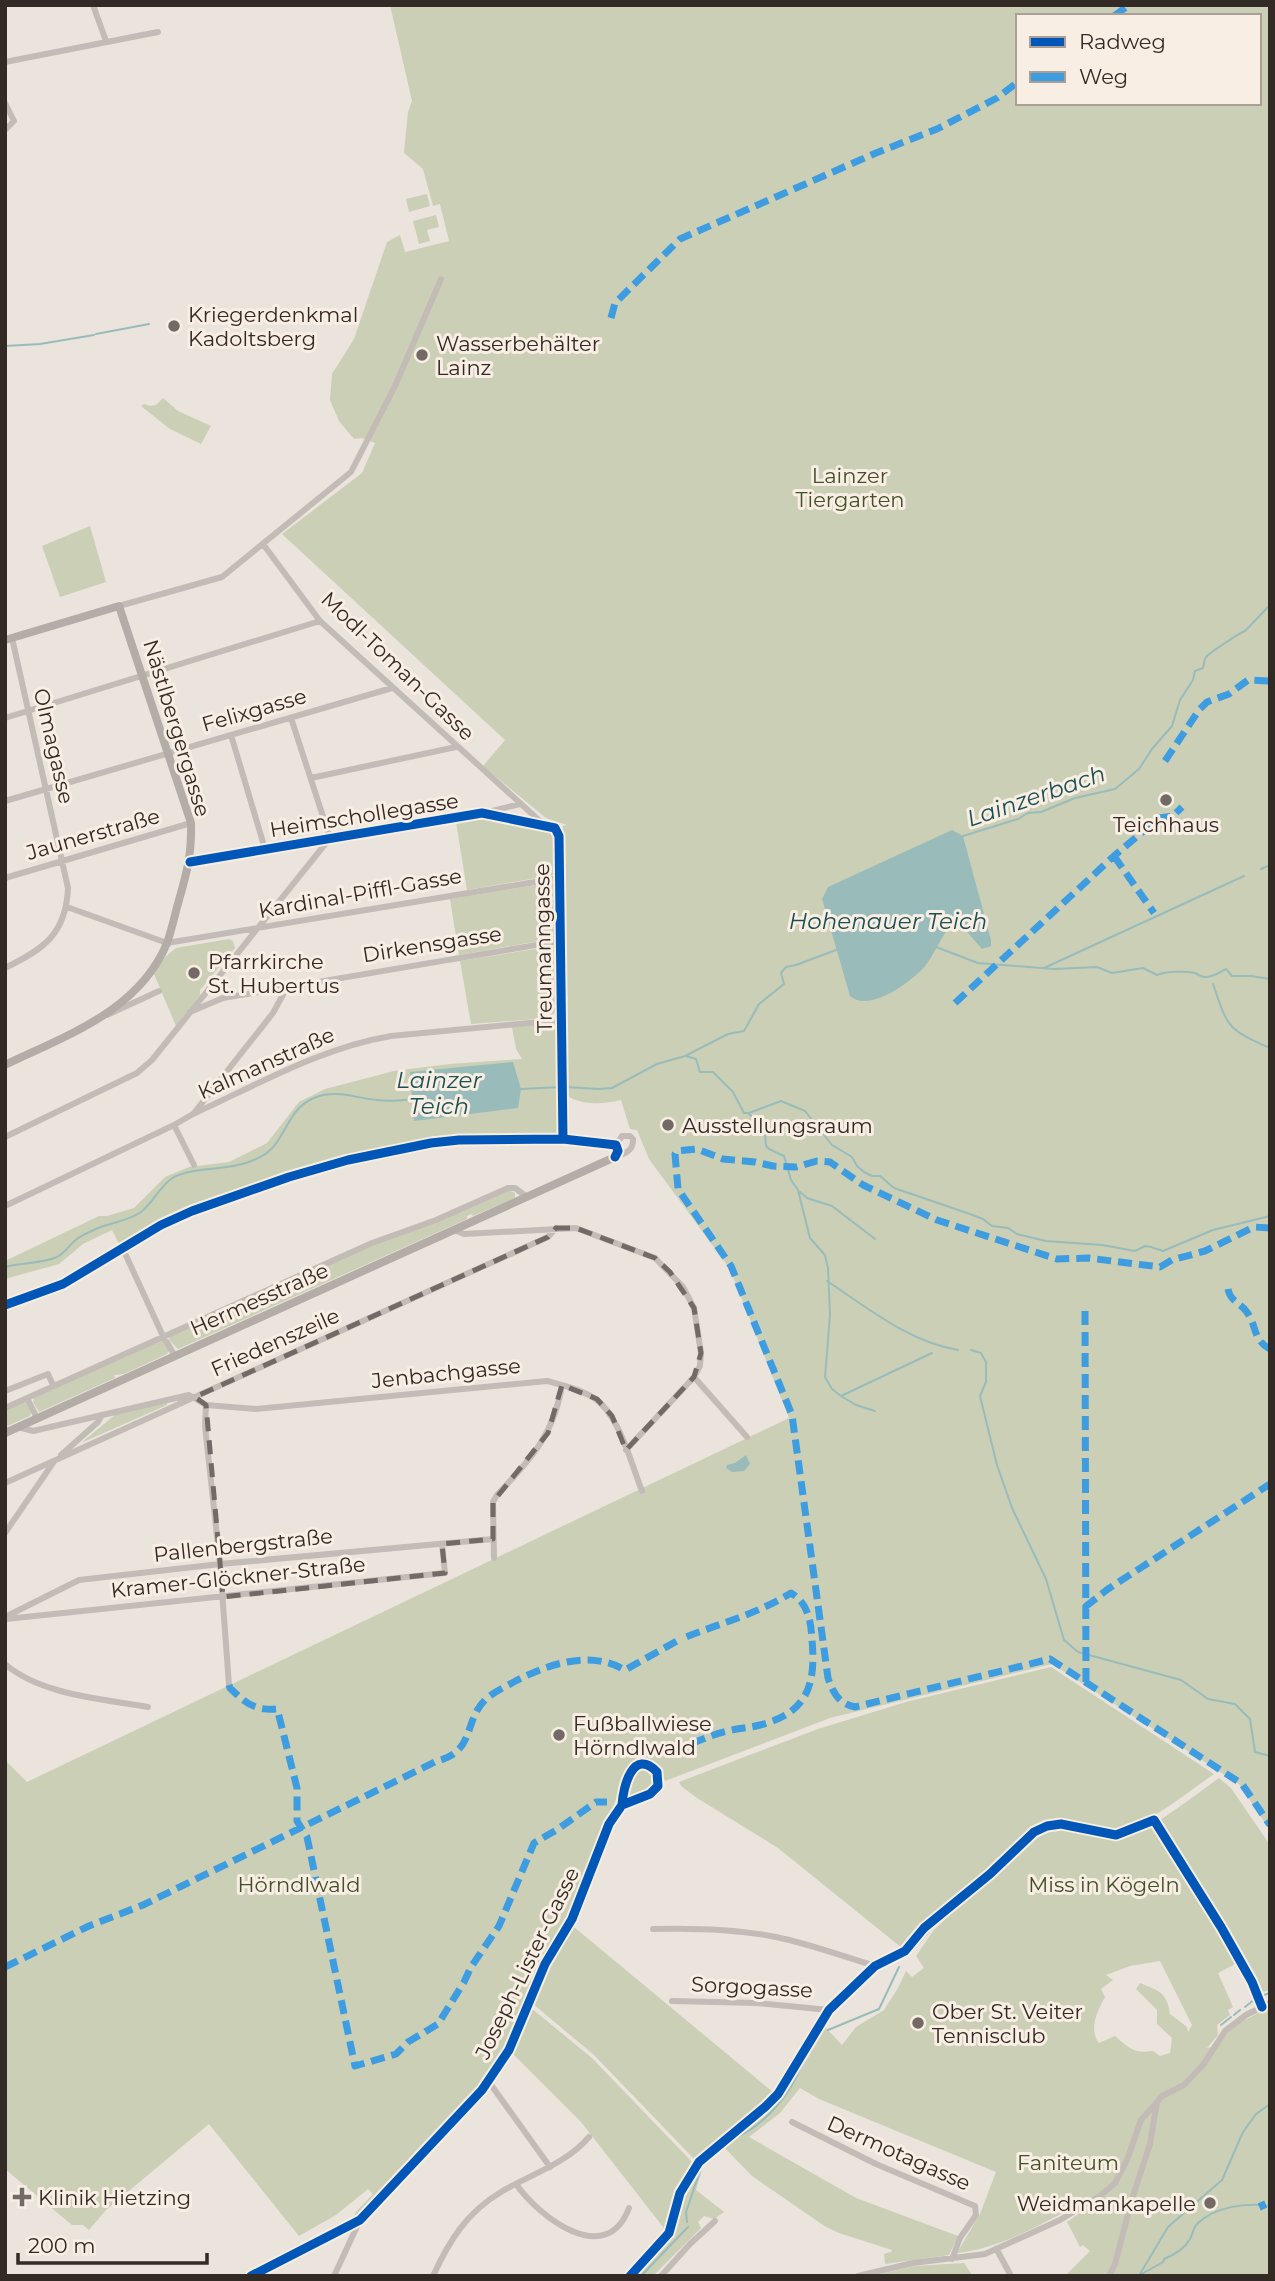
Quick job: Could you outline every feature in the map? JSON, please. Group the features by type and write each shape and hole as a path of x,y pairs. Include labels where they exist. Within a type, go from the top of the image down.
{"street":[{"path":"93,5 106,41"},
{"path":"5,62 158,32"},
{"path":"5,103 14,121 5,130"},
{"path":"9,639 222,576 344,478 356,465 395,386 441,279"},
{"name":"Modl-Toman-Gasse","path":"263,544 320,621 543,824"},
{"name":"Nästlbergergasse","path":"5,1065 92,1023 119,1006 139,986 167,943 190,862 191,823 119,606"},
{"path":"5,718 320,621"},
{"name":"Olmagasse","path":"9,639 63,860 68,888 67,907"},
{"name":"Felixgasse","path":"5,801 392,688"},
{"path":"5,1137 137,1073 152,1060 330,838 290,718"},
{"path":"231,735 265,849"},
{"path":"311,778 456,747"},
{"path":"482,813 520,804"},
{"name":"Heimschollegasse","path":"190,862 482,813 543,824"},
{"name":"Jaunerstraße","path":"5,878 191,823"},
{"name":"Treumanngasse","path":"543,824 555,828 558,832 562,1082 560,1139"},
{"name":"Kardinal-Piffl-Gasse","path":"167,943 559,878"},
{"path":"5,968 43,946 63,921 67,907 167,943"},
{"name":"Dirkensgasse","path":"189,1013 223,998 560,942"},
{"path":"192,1114 273,1013 286,989"},
{"path":"92,1023 159,991"},
{"name":"Kalmanstraße","path":"5,1206 192,1114 324,1054 363,1041 561,1020"},
{"path":"174,1125 194,1165"},
{"path":"615,1157 628,1152 633,1139 630,1136 622,1136 616,1145"},
{"path":"5,1305 63,1284 161,1225 192,1211 289,1177 348,1160 430,1143 459,1140 560,1139 616,1145"},
{"path":"615,1157 618,1151 616,1145"},
{"name":"Hermesstraße","path":"5,1433 615,1157"},
{"name":"Hermesstraße","path":"5,1408 372,1242 436,1220 508,1188 515,1188 527,1197"},
{"name":"Friedenszeile","path":"5,1483 548,1237 556,1228"},
{"path":"454,1230 464,1234 576,1228 654,1258 683,1287 696,1317 700,1366 694,1377 626,1450"},
{"path":"123,1249 175,1356"},
{"name":"Hermesstraße","path":"5,1391 48,1374 53,1385"},
{"path":"694,1377 747,1437"},
{"name":"Jenbachgasse","path":"206,1405 256,1409 547,1381 584,1392 597,1399 612,1416 642,1491"},
{"path":"494,1558 493,1502 535,1453 548,1433 558,1408 562,1385"},
{"path":"18,1427 33,1431 189,1395 206,1405 205,1426 220,1564 229,1685"},
{"path":"27,1398 37,1418"},
{"path":"5,1533 55,1461 98,1422 102,1415"},
{"name":"Pallenbergstraße","path":"5,1618 79,1580 493,1539"},
{"name":"Kramer-Glöckner-Straße","path":"5,1618 445,1573 442,1544"},
{"path":"5,1664 26,1678 70,1694 148,1707"},
{"name":"Joseph-Lister-Gasse","path":"251,2276 320,2243 360,2220 489,2082 509,2050 545,1964 572,1919 609,1824 622,1805 627,1778 632,1769 639,1765 653,1767 659,1778 657,1787 650,1794 622,1805"},
{"path":"630,2276 669,2233 680,2193 697,2164 778,2094 830,2010 875,1966 905,1951 924,1928 990,1874 1034,1832 1047,1826 1061,1824 1116,1835 1154,1821 1221,1927 1252,1982 1262,2007"},
{"path":"653,1928 753,1933 816,1947 875,1966"},
{"name":"Sorgogasse","path":"672,2001 756,2003 830,2010"},
{"path":"858,2276 913,2263 978,2256 997,2250 1055,2223 1110,2188 1120,2175 1141,2120 1162,2096 1184,2085 1214,2051 1225,2031 1238,2020 1270,2003"},
{"path":"489,2082 550,2167"},
{"path":"1110,2276 1150,2144 1157,2102"},
{"name":"Dermotagasse","path":"793,2122 876,2164 975,2206 976,2215 960,2238 951,2259"},
{"path":"433,2276 452,2239 470,2216 491,2199 573,2154 589,2137"},
{"path":"516,2184 531,2203 550,2220 569,2231 586,2236 602,2235 616,2228 629,2208"},
{"path":"334,2276 360,2220"},
{"path":"661,2276 715,2221"},
{"path":"997,2250 1011,2276"}],"highlighted area":[{"path":"556,1228 576,1228 655,1258 670,1272 694,1308 701,1353 694,1377 626,1450 612,1416 597,1399 562,1385 548,1433 493,1502 493,1539 442,1544 445,1573 223,1597 206,1405 195,1397 548,1237"}],"green space":[{"name":"Lainzer Tiergarten","path":"390,5 1270,5 1270,1830 1239,1784 1052,1664 830,1718 665,1781 654,1765 634,1763 627,1770 575,1907 540,1966 506,2051 465,2105 355,2217 355,2213 373,2194 368,2189 336,2215 299,2236 209,2124 106,2210 89,2230 83,2225 72,2225 5,2169 5,1760 27,1782 789,1418 730,1269 649,1159 637,1130 630,1129 621,1100 586,1102 566,1095 565,1001 568,1001 568,996 565,996 563,826 567,825 546,818 483,766 505,740 282,534 362,473 375,443 362,438 354,439 339,421 330,400 332,374 354,339 387,242 400,235 405,252 449,241 440,204 433,206 423,169 404,153 408,112 412,101"},
{"path":"427,194 430,206 409,212 406,199"},
{"path":"436,215 439,227 427,230 430,241 419,244 413,221"},
{"path":"163,398 178,411 211,426 201,444 170,429 141,406 156,405"},
{"path":"90,526 106,582 60,597 42,546"},
{"path":"480,818 551,830 556,838 554,875 467,890 456,822"},
{"path":"555,882 557,913 553,914 553,918 557,918 556,938 459,955 450,899"},
{"path":"229,939 233,941 235,948 200,990 200,995 176,1026 154,974 165,957 176,948"},
{"path":"554,946 557,948 557,1010 549,1018 471,1024 460,961"},
{"path":"554,1023 558,1028 560,1134 555,1137 440,1140 313,1167 189,1210 121,1248 112,1230 83,1244 59,1264 5,1279 5,1261 99,1216 134,1208 165,1177 189,1167 229,1162 267,1143 299,1102 325,1089 394,1071 522,1059 516,1049 512,1027"},
{"path":"509,1190 515,1193 515,1198 473,1216 471,1214 467,1219 178,1349 169,1340 170,1336 376,1243"},
{"path":"163,1339 169,1351 167,1354 124,1374 114,1375 115,1378 39,1412 33,1402 34,1398"},
{"path":"24,1402 31,1412 30,1416 5,1427 5,1410"},
{"path":"167,1405 81,1443 116,1414"},
{"path":"1051,1667 1214,1774 1151,1818 1125,1830 1105,1831 1055,1821 1028,1832 902,1948 778,1848 697,1798 679,1782 818,1729 906,1702"},
{"path":"642,1768 652,1773 653,1783 648,1790 629,1797 627,1792 632,1774"},
{"path":"1219,1778 1231,1788 1270,1845 1270,1990 1262,1992 1239,1962 1218,1973 1233,2007 1228,2010 1230,2015 1217,2025 1218,2035 1207,2048 1212,2047 1237,2024 1270,2007 1270,2276 1065,2276 1090,2251 1083,2245 1080,2247 1067,2222 1100,2199 1091,2198 1009,2239 957,2253 980,2214 996,2172 819,2099 800,2088 780,2113 749,2137 856,2198 958,2236 949,2255 885,2264 884,2254 892,2250 826,2227 752,2176 719,2142 695,2160 594,2055 533,2004 549,1963 574,1927 774,2093 762,2106 778,2097 813,2041 825,2027 842,2045 856,2027 884,2010 906,1971 912,1977 924,1968 916,1956 933,1931 1027,1841 1037,1835 1062,1829 1112,1838 1127,1836 1154,1823","holes":["1160,1961 1192,2025 1188,2032 1187,2027 1170,2014 1167,2001 1161,1993 1140,1983 1136,1989 1157,2010 1157,2024 1172,2038 1170,2053 1160,2056 1153,2051 1136,2051 1115,2036 1099,2043 1094,2026 1105,1997 1101,1989 1113,1980 1106,1975 1130,1966"]},
{"path":"531,2008 592,2058 694,2164 677,2192 667,2232 581,2122 512,2053"},
{"path":"698,2166 703,2167 696,2190 724,2212 714,2219 704,2216 698,2222 701,2228 653,2276 634,2276 672,2233 684,2190"},
{"path":"964,2263 973,2276 872,2276 915,2266"}],"water":[{"name":"Hohenauer Teich","path":"952,830 963,836 991,946 982,949 962,926 952,929 944,934 926,965 901,987 868,1001 850,996 822,899 828,887"},
{"name":"Lainzer Teich","path":"513,1062 521,1089 518,1108 414,1121 410,1072"},
{"path":"746,1455 750,1464 744,1471 732,1472 726,1468 727,1465"}],"waterway":[{"path":"96,334 149,324"},
{"path":"5,346 40,344 94,335"},
{"name":"Lainzerbach","path":"963,836 1018,819 1028,813 1041,812 1075,798 1115,789 1139,769 1172,726 1180,700 1193,680 1195,671 1203,668 1207,656 1245,631 1270,605"},
{"path":"1261,869 1270,865"},
{"path":"1044,968 1244,876"},
{"path":"936,947 978,963 1054,969 1097,967 1112,973 1143,968 1157,975 1187,972 1202,977 1226,969 1232,976 1270,979"},
{"name":"Lainzerbach","path":"566,1087 612,1088 657,1064 685,1056 728,1034 744,1031 759,1004 784,984 781,973 786,967 836,950"},
{"path":"1213,984 1222,1010 1231,1025 1245,1036 1270,1048"},
{"path":"686,1056 696,1059 700,1072 713,1072 733,1092 744,1113 781,1101 805,1111 832,1145 852,1157 864,1172 880,1176 894,1188 983,1219 992,1226 1008,1228 1017,1234 1046,1241 1102,1245 1135,1251 1145,1246 1163,1251 1213,1230 1270,1216"},
{"name":"Lainzerbach","path":"521,1089 561,1087"},
{"name":"Lainzerbach","path":"5,1267 57,1257 84,1235 136,1215 146,1208 165,1184 183,1173 239,1165 262,1156 276,1143 297,1110 314,1098 337,1094 382,1101 414,1099"},
{"path":"749,1114 765,1127 766,1146 784,1156 791,1180 798,1190 810,1238 825,1255 830,1315 825,1377 832,1389 841,1396 856,1405 875,1411"},
{"path":"800,1192 807,1198 832,1206 875,1239"},
{"path":"827,1281 906,1332 940,1346 958,1350"},
{"path":"971,1350 981,1353 986,1362 986,1382 980,1396 997,1465 1012,1508 1046,1579 1064,1640 1078,1652 1181,1680 1208,1699 1235,1704 1250,1719 1255,1752 1270,1756"},
{"path":"841,1396 932,1353"},
{"path":"931,1929 952,1909"},
{"path":"914,1949 929,1931"},
{"path":"828,2030 879,2009 899,1967"},
{"path":"1261,1996 1270,1993"},
{"path":"1245,2007 1255,1999"},
{"path":"1234,2015 1240,2010"},
{"path":"1221,2025 1231,2017"},
{"path":"737,2137 757,2125 775,2108 791,2087 801,2066"},
{"path":"1140,2274 1168,2227 1222,2180 1243,2132 1256,2114 1270,2104"},
{"path":"687,2222 686,2212 702,2165"},
{"path":"1138,2276 1182,2248 1197,2224 1212,2213 1241,2205 1270,2206"},
{"path":"641,2276 688,2227"}],"marked path":[{"path":"1117,14 1129,5"},
{"path":"611,318 615,303 680,239 937,129 997,98 1016,84"},
{"path":"1165,761 1207,702 1229,694 1248,680 1270,681"},
{"path":"955,1003 1114,856 1159,818 1173,816 1182,807"},
{"path":"1114,856 1154,913"},
{"path":"1270,1228 1254,1227 1205,1251 1172,1260 1160,1267 1088,1258 1057,1259 937,1220 863,1185 830,1162 817,1161 796,1167 773,1166 723,1159 697,1149 677,1151 675,1154 678,1189 731,1266 792,1415 828,1678 837,1697 855,1707 1050,1659 1242,1784 1270,1825"},
{"path":"1228,1289 1233,1299 1249,1316 1260,1341 1270,1349"},
{"path":"1085,1311 1086,1682"},
{"path":"1085,1607 1108,1589 1270,1484"},
{"path":"672,1750 721,1733 776,1720 789,1713 806,1694 812,1670 809,1619 805,1607 791,1593 753,1612 686,1637"},
{"path":"5,1967 89,1926 143,1905 449,1756 464,1743 474,1717 485,1700 525,1676 553,1665 582,1660 611,1664 625,1670 677,1641"},
{"path":"229,1685 251,1705 262,1709 277,1709 297,1788 297,1821 307,1837 355,2066 396,2054 408,2042 438,2024 471,1967 499,1926 534,1843 596,1802 607,1802"},
{"path":"1261,2202 1264,2209"}],"cycle path":[{"path":"190,862 482,813 555,828 559,836 563,1139"},
{"path":"5,1305 63,1284 161,1225 192,1211 289,1177 348,1160 459,1140 563,1139 616,1145 618,1151 615,1157"},
{"path":"251,2276 360,2220 482,2090 509,2050 545,1964 572,1919 609,1824 622,1805 650,1794 658,1786 657,1772 642,1764 636,1767 627,1780 622,1805"},
{"path":"630,2276 669,2233 680,2193 699,2162 778,2094 829,2010 875,1966 905,1951 924,1928 990,1874 1034,1832 1047,1826 1061,1824 1116,1835 1154,1820 1221,1927 1252,1982 1262,2007"}],"place":[{"name":"Kriegerdenkmal Kadoltsberg","path":"174,326"},
{"name":"Wasserbehälter Lainz","path":"422,355"},
{"name":"Teichhaus","path":"1166,800"},
{"name":"Pfarrkirche St. Hubertus","path":"194,973"},
{"name":"Ausstellungsraum","path":"668,1125"},
{"name":"Fußballwiese Hörndlwald","path":"559,1735"},
{"name":"Ober St. Veiter Tennisclub","path":"918,2023"},
{"name":"Klinik Hietzing","path":"22,2197"},
{"name":"Weidmankapelle","path":"1210,2203"}],"park label":[{"name":"Hörndlwald","path":"299,1884"},
{"name":"Miss in Kögeln","path":"1104,1884"},
{"name":"Faniteum","path":"1068,2162"}]}
